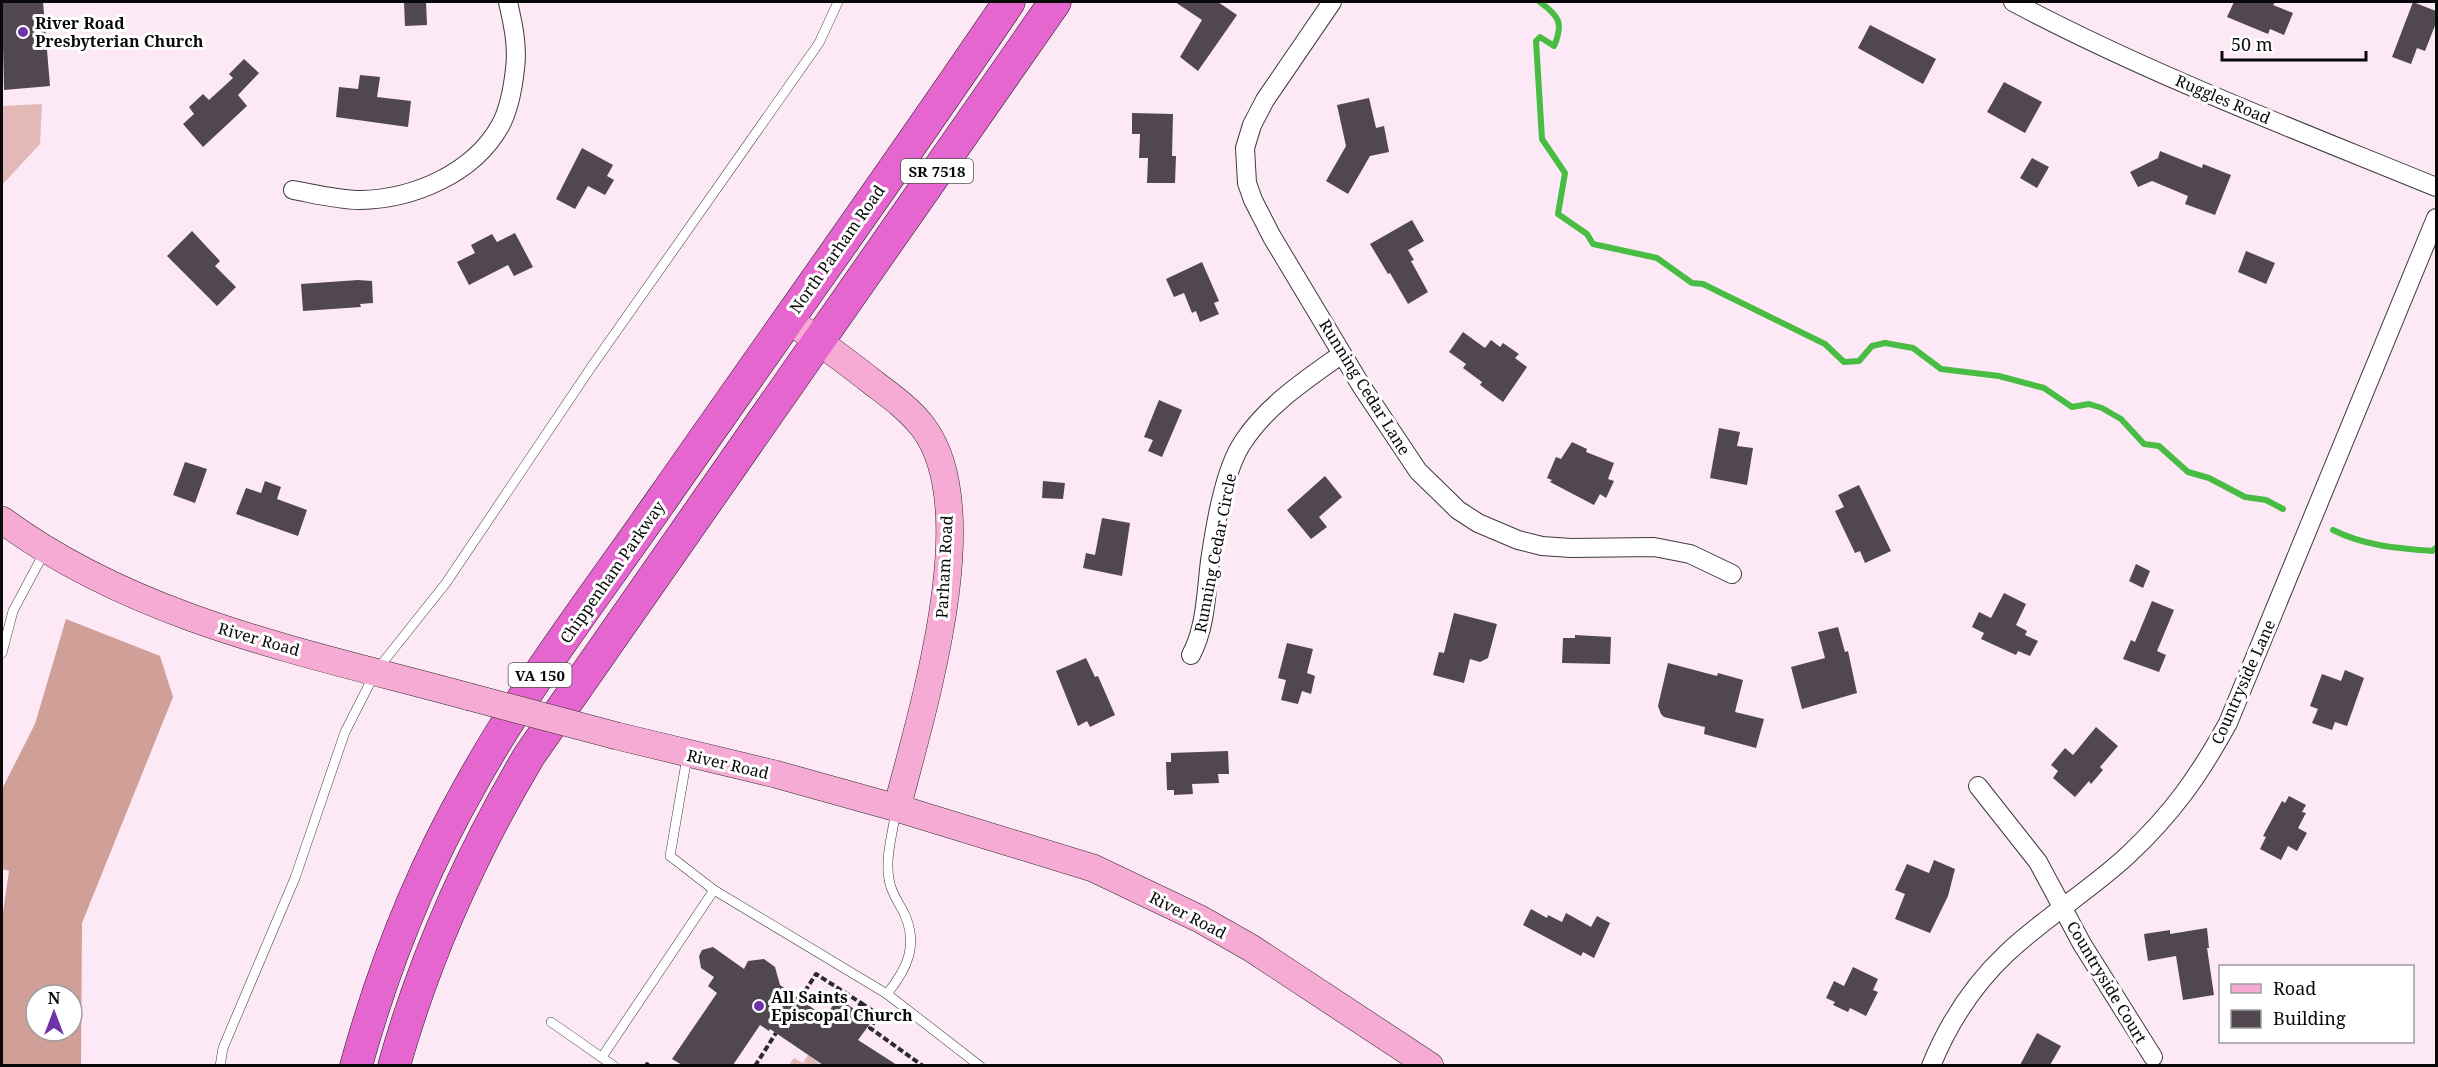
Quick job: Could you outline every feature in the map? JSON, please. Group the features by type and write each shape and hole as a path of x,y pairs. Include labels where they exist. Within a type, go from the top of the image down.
{"highway":[{"name":"North Parham Road","path":"788,319 934,113 1009,2"},
{"name":"SR 7518","path":"818,341 1055,2"},
{"name":"Chippenham Parkway","path":"356,1065 373,1006 405,920 433,856 470,784 540,676 788,319"},
{"name":"VA 150","path":"394,1065 410,1010 434,945 468,869 500,807 541,738 818,341"}],"main road":[{"name":"Parham Road","path":"788,319 912,414 930,437 936,449 946,485 948,548 945,597 936,656 897,808"},
{"name":"River Road","path":"2,520 119,590 172,612 246,637 617,736 775,774 897,808 1093,868 1200,920 1251,948 1430,1065"}],"street":[{"path":"293,190 346,200 405,194 445,178 482,150 499,126 514,79 516,39 508,2"},
{"name":"Running Cedar Lane","path":"1332,2 1264,100 1252,125 1245,148 1244,167 1253,200 1272,237 1342,354 1418,471 1444,499 1478,524 1504,536 1542,546 1591,549 1654,546 1690,554 1732,574"},
{"name":"Ruggles Road","path":"2013,2 2057,25 2180,81 2436,188"},
{"name":"Countryside Lane","path":"1931,1065 1952,1022 1980,982 2007,953 2126,857 2165,818 2191,787 2207,761 2228,723 2436,218"},
{"name":"Running Cedar Circle","path":"1191,655 1202,625 1211,558 1226,486 1242,444 1269,411 1300,384 1342,354"},
{"name":"Countryside Court","path":"1978,786 2037,862 2082,944 2152,1057"}],"lane":[{"path":"219,1065 223,1048 295,878 345,732 376,672 446,583 585,376 819,43 838,2"},
{"path":"2,653 13,611 46,548"},
{"path":"2,609 13,611"},
{"path":"687,754 670,856 714,890 887,994 980,1065"},
{"path":"887,994 903,973 909,957 911,939 906,917 889,883 887,866 897,808"},
{"path":"602,1057 714,890"},
{"path":"551,1022 614,1065"}],"path":[{"path":"800,999 816,974 879,1015 870,1028 922,1065"},
{"path":"856,1011 861,1003"},
{"path":"755,1065 776,1033"}],"shaded area":[{"path":"42,104 40,144 2,185 2,106"},
{"path":"66,619 160,656 173,697 82,923 82,983 24,983 24,1043 81,1043 81,1065 2,1065 2,919 9,871 2,869 2,789 35,724"},
{"path":"808,1055 820,1064 789,1065 794,1058 803,1063"}],"building":[{"name":"River Road Presbyterian Church","path":"2,2 43,2 50,86 4,90"},
{"path":"404,2 426,2 427,25 405,26"},
{"path":"1175,2 1218,2 1237,15 1198,71 1180,57 1202,20"},
{"path":"2234,2 2275,2 2273,5 2293,13 2284,35 2270,29 2268,34 2227,17"},
{"path":"2413,2 2436,11 2436,23 2425,51 2417,48 2411,64 2392,57"},
{"path":"1870,25 1936,59 1923,84 1858,48"},
{"path":"244,59 259,73 238,95 247,106 203,147 183,124 194,114 189,107 203,94 209,100 233,78 229,74"},
{"path":"360,75 380,77 377,97 411,101 408,127 336,117 339,87 358,89"},
{"path":"2004,82 2042,102 2025,133 1987,112"},
{"path":"1369,98 1376,128 1384,126 1389,152 1370,156 1348,194 1326,181 1346,146 1337,105"},
{"path":"1132,113 1173,114 1172,156 1176,156 1175,183 1147,183 1148,158 1139,158 1140,134 1132,134"},
{"path":"582,148 613,165 607,176 614,180 605,195 588,186 575,209 556,199"},
{"path":"2160,151 2202,168 2203,164 2231,175 2215,215 2185,204 2188,196 2152,181 2138,187 2130,172 2158,158"},
{"path":"2032,158 2049,167 2037,188 2020,178"},
{"path":"1412,220 1424,241 1408,250 1414,260 1411,261 1428,292 1408,304 1370,244"},
{"path":"192,231 220,261 215,266 236,287 217,306 167,256"},
{"path":"515,233 533,267 514,276 508,265 469,285 457,262 475,253 471,245 492,234 497,242"},
{"path":"2246,251 2275,263 2266,284 2238,272"},
{"path":"1202,262 1219,301 1214,303 1219,314 1200,322 1196,311 1192,313 1184,293 1174,297 1166,279"},
{"path":"372,281 373,303 360,304 361,307 303,311 301,284"},
{"path":"1463,332 1485,348 1491,340 1500,347 1503,343 1519,354 1515,358 1527,367 1503,402 1480,385 1482,382 1463,368 1466,364 1449,352"},
{"path":"1159,400 1182,410 1162,457 1148,451 1153,440 1144,437"},
{"path":"1719,428 1740,432 1737,446 1753,448 1747,485 1710,478"},
{"path":"1572,442 1587,449 1586,452 1614,463 1608,479 1614,481 1606,498 1600,494 1594,505 1550,482 1552,480 1547,478 1556,457 1561,459"},
{"path":"185,462 207,469 195,503 173,495"},
{"path":"1325,476 1342,497 1319,517 1327,527 1311,539 1287,510"},
{"path":"265,481 281,487 277,499 307,510 298,536 236,514 246,488 261,493"},
{"path":"1043,481 1065,483 1063,499 1042,498"},
{"path":"1859,485 1891,551 1865,563 1860,551 1855,553 1835,511 1844,507 1838,495"},
{"path":"1102,518 1130,523 1122,576 1083,568 1086,553 1095,555"},
{"path":"2136,564 2150,571 2143,588 2129,581"},
{"path":"2004,593 2026,604 2016,625 2027,631 2025,635 2038,641 2030,656 2018,651 2016,655 1981,639 1984,633 1972,627 1979,612 1991,618"},
{"path":"2152,601 2174,610 2157,651 2166,655 2159,672 2123,659 2131,640 2135,642"},
{"path":"1454,613 1497,624 1488,658 1480,662 1470,659 1464,683 1433,675 1439,652 1444,653"},
{"path":"1838,627 1845,652 1848,651 1857,693 1802,709 1791,667 1825,658 1818,632"},
{"path":"1575,635 1611,637 1610,664 1562,663 1563,638 1575,638"},
{"path":"1287,643 1313,649 1307,673 1315,676 1311,694 1302,691 1298,704 1281,700 1286,680 1278,678"},
{"path":"1086,658 1095,677 1098,676 1115,715 1090,727 1087,721 1078,726 1056,671"},
{"path":"1668,663 1717,676 1718,673 1743,680 1735,712 1764,719 1756,748 1704,734 1705,727 1664,717 1658,706"},
{"path":"2345,670 2364,678 2347,726 2335,722 2332,730 2312,723 2318,709 2310,706 2322,674 2341,681"},
{"path":"2096,727 2118,746 2100,767 2103,770 2075,797 2053,778 2058,771 2051,765 2065,748 2073,755"},
{"path":"1228,751 1229,774 1218,774 1219,783 1192,784 1193,794 1174,795 1174,790 1167,790 1166,762 1171,762 1171,753"},
{"path":"2289,796 2306,805 2302,812 2306,813 2298,828 2307,833 2297,851 2288,846 2281,860 2260,849 2266,837 2263,836 2282,801 2285,803"},
{"path":"1934,860 1955,869 1948,896 1930,933 1895,919 1905,894 1895,890 1907,864 1929,873"},
{"path":"1531,909 1547,918 1548,915 1562,922 1566,913 1591,927 1597,916 1610,923 1594,958 1583,952 1581,956 1523,925"},
{"path":"2207,928 2209,948 2207,948 2214,995 2183,1000 2176,956 2148,961 2144,934 2170,930 2170,934"},
{"name":"All Saints Episcopal Church","path":"713,947 744,969 748,961 764,959 775,967 780,985 825,1017 838,998 872,1021 858,1040 897,1065 823,1065 770,1029 769,1031 760,1025 733,1065 682,1065 672,1059 717,993 708,986 714,977 701,968 699,956 702,950"},
{"path":"1853,967 1878,979 1873,990 1878,992 1866,1016 1850,1008 1848,1012 1833,1005 1835,1002 1826,998 1834,981 1844,986"},
{"path":"2037,1033 2061,1046 2050,1065 2020,1065"}],"waterway":[{"path":"1540,2 1552,12 1559,26 1554,46 1540,37 1536,41 1542,139 1565,173 1558,214 1587,234 1593,244 1657,258 1692,283 1703,284 1825,344 1844,362 1859,361 1872,346 1885,343 1913,348 1941,369 1999,376 2044,388 2072,407 2089,404 2102,408 2121,419 2144,444 2159,446 2188,472 2209,478 2245,497 2266,500 2283,509"},
{"path":"2333,530 2357,540 2381,545 2432,551 2436,548"}],"place":[{"name":"River Road Presbyterian Church","path":"23,32"},
{"name":"All Saints Episcopal Church","path":"759,1006"}]}
